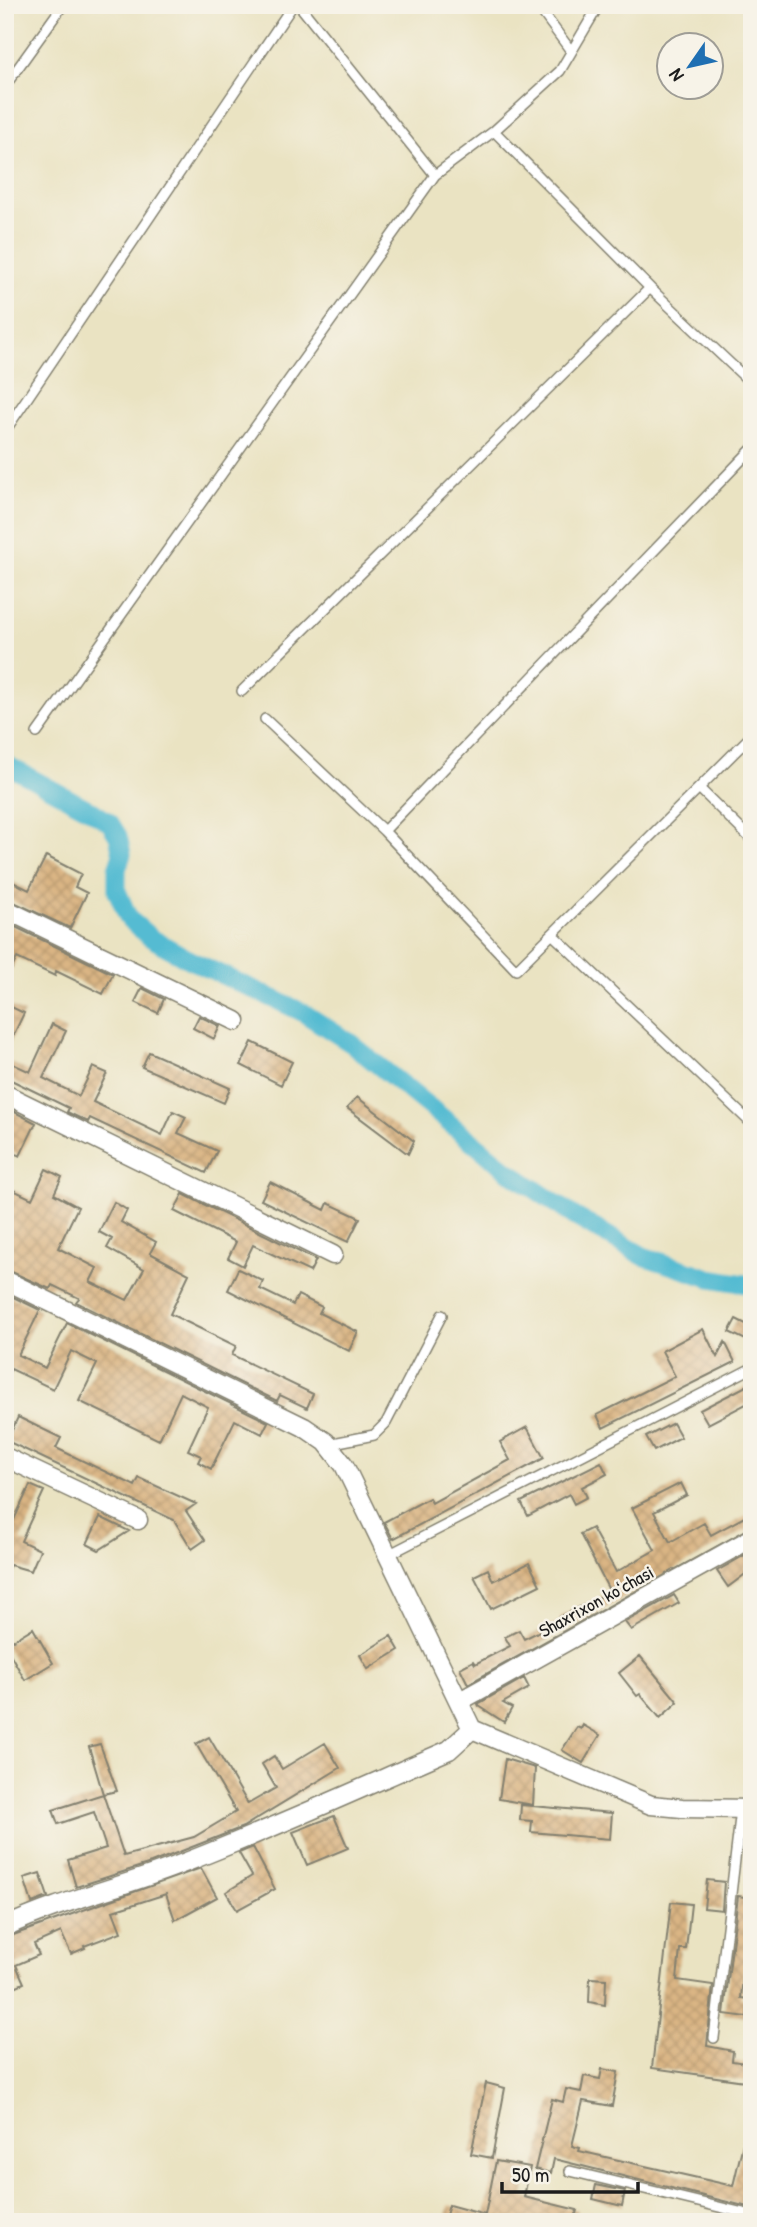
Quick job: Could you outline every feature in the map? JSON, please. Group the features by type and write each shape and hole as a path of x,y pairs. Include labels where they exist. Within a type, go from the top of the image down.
{"street":[{"path":"5,909 236,1021"},
{"path":"5,1094 333,1255"},
{"path":"5,1280 304,1427 328,1444 344,1465 472,1729 651,1805 746,1809"},
{"path":"5,1457 138,1520"},
{"name":"Shaxrixon koʻchasi","path":"460,1701 752,1538"},
{"path":"5,1927 30,1915 173,1867 239,1841 449,1750 472,1729"}],"lane":[{"path":"5,86 63,5"},
{"path":"5,431 293,5"},
{"path":"299,5 435,175"},
{"path":"537,5 571,51"},
{"path":"37,733 435,175 494,131 560,71 599,5"},
{"path":"494,131 650,288 752,384"},
{"path":"242,691 650,288"},
{"path":"384,831 752,449"},
{"path":"265,719 384,831 516,970 752,735"},
{"path":"699,788 752,840"},
{"path":"552,934 752,1124"},
{"path":"328,1444 374,1435 386,1423 442,1315"},
{"path":"386,1556 752,1368"},
{"path":"714,2038 746,1809"},
{"path":"570,2171 752,2215"}],"building":[{"path":"46,856 81,874 75,887 87,893 70,928 5,898 5,878 29,890"},
{"path":"5,922 113,974 103,994 56,971 55,976 17,958 5,982"},
{"path":"142,988 164,999 158,1013 135,1002"},
{"path":"5,1004 24,1013 5,1053"},
{"path":"199,1016 220,1026 214,1039 193,1028"},
{"path":"52,1024 66,1031 43,1078 79,1096 93,1067 107,1073 93,1102 162,1135 173,1111 186,1117 178,1133 217,1151 206,1173 90,1118 88,1122 67,1112 69,1108 5,1077 5,1060 30,1072"},
{"path":"252,1042 292,1062 281,1085 241,1065"},
{"path":"149,1052 230,1088 224,1103 142,1067"},
{"path":"357,1097 414,1141 408,1154 347,1108"},
{"path":"5,1107 36,1123 20,1156 5,1149"},
{"path":"46,1169 62,1177 54,1194 78,1207 58,1248 97,1268 90,1282 127,1300 144,1269 107,1248 112,1239 99,1232 114,1202 127,1210 121,1222 156,1242 150,1253 189,1274 170,1314 236,1346 232,1355 313,1394 307,1408 280,1395 277,1401 76,1302 79,1298 52,1285 50,1289 5,1269 5,1186 32,1199"},
{"path":"270,1182 325,1210 328,1203 360,1218 348,1242 261,1200"},
{"path":"183,1194 316,1260 310,1272 253,1245 243,1266 228,1258 236,1242 174,1211"},
{"path":"238,1269 263,1281 260,1289 293,1305 298,1295 322,1307 319,1313 358,1332 349,1351 228,1290"},
{"path":"5,1293 40,1310 18,1355 45,1368 67,1323 268,1422 262,1434 235,1420 211,1469 198,1462 201,1456 188,1450 208,1407 181,1393 159,1440 79,1401 97,1364 71,1351 53,1389 11,1369 5,1380"},
{"path":"736,1319 752,1327 752,1343 729,1332"},
{"path":"703,1329 717,1357 725,1342 735,1362 603,1428 597,1415 675,1376 662,1351"},
{"path":"752,1383 752,1401 708,1424 700,1410"},
{"path":"18,1417 61,1438 56,1448 135,1486 139,1478 196,1504 186,1511 205,1540 192,1549 174,1520 7,1441"},
{"path":"673,1423 681,1437 654,1451 646,1437"},
{"path":"527,1427 544,1458 393,1539 384,1522 429,1498 432,1503 510,1460 500,1442"},
{"path":"601,1462 607,1474 582,1487 587,1497 574,1504 569,1494 528,1516 521,1502"},
{"path":"681,1483 687,1495 654,1512 670,1542 704,1523 711,1535 752,1513 752,1527 468,1684 460,1668 473,1661 475,1664 510,1646 505,1637 519,1630 524,1639 610,1592 580,1534 592,1528 616,1572 655,1550 632,1508"},
{"path":"30,1485 44,1491 21,1541 40,1550 31,1571 10,1565 5,1575 5,1534 7,1535"},
{"path":"100,1517 129,1531 99,1550 87,1544"},
{"path":"752,1551 752,1569 728,1587 717,1571"},
{"path":"529,1563 540,1585 491,1609 474,1576 488,1569 493,1581"},
{"path":"674,1595 679,1603 631,1630 625,1622"},
{"path":"33,1628 53,1663 25,1680 5,1645"},
{"path":"391,1636 399,1650 368,1669 360,1655"},
{"path":"640,1656 678,1702 660,1718 640,1694 637,1696 619,1673"},
{"path":"524,1678 529,1688 503,1703 512,1708 504,1722 479,1706 478,1704"},
{"path":"583,1725 600,1735 583,1763 562,1750 577,1727 581,1729"},
{"path":"209,1737 248,1804 276,1788 262,1764 274,1756 282,1769 325,1743 340,1768 243,1827 151,1863 76,1887 68,1860 106,1848 94,1812 58,1824 53,1810 103,1794 124,1856 194,1837 236,1812 196,1744"},
{"path":"100,1744 117,1791 103,1794 89,1747"},
{"path":"505,1759 535,1768 533,1805 499,1799"},
{"path":"521,1805 612,1813 610,1839 531,1832 532,1821 520,1820"},
{"path":"334,1816 348,1848 307,1865 293,1832"},
{"path":"253,1847 275,1889 237,1910 226,1892 252,1876 239,1853"},
{"path":"201,1868 217,1897 175,1920 166,1894 113,1911 121,1932 71,1954 61,1932 34,1944 39,1955 16,1965 24,1983 5,1991 5,1938"},
{"path":"40,1873 48,1897 32,1903 24,1878"},
{"path":"707,1880 724,1882 722,1910 704,1908"},
{"path":"738,1896 751,1898 741,1998 749,1999 747,2017 724,2014"},
{"path":"671,1902 691,1904 686,1949 680,1949 677,1980 713,1985 707,2046 733,2051 732,2061 752,2064 752,2082 652,2068"},
{"path":"590,1978 606,1979 605,2005 589,2002"},
{"path":"602,2069 618,2072 612,2106 583,2101 572,2146 580,2148 579,2151 733,2186 746,2131 752,2132 752,2208 554,2159 551,2173 535,2169 552,2099 563,2102 566,2089 581,2092 584,2076 600,2079"},
{"path":"486,2083 505,2088 492,2158 471,2154"},
{"path":"496,2161 530,2167 524,2197 577,2210 574,2222 444,2222 449,2205 485,2215"},
{"path":"596,2185 625,2191 622,2206 593,2199"}],"waterway":[{"path":"5,764 110,823 118,836 122,854 117,869 117,891 129,919 151,938 190,960 302,1012 352,1044 507,1170 574,1216 643,1256 710,1278 752,1285"}]}
